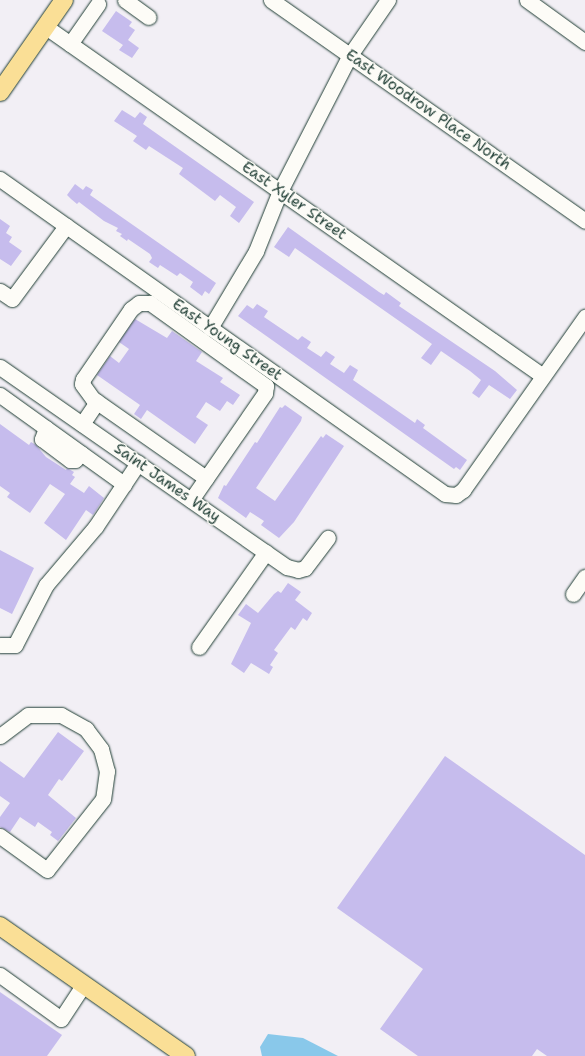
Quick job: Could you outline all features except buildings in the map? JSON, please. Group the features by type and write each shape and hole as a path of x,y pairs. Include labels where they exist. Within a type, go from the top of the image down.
{"main road":[{"path":"0,90 64,0"},
{"path":"0,926 186,1056"}],"street":[{"path":"125,0 148,17"},
{"name":"East Woodrow Place North","path":"271,0 585,221"},
{"path":"210,328 256,251 280,191 350,56 388,0"},
{"path":"528,0 585,42"},
{"path":"70,44 97,1"},
{"name":"East Xyler Street","path":"46,26 543,376"},
{"name":"East Young Street","path":"0,179 445,494 456,495 463,490 543,376"},
{"path":"0,291 12,299 66,226"},
{"path":"191,500 265,392 266,386 150,303 139,303 131,309 82,379 85,390 97,402 206,478"},
{"path":"543,376 585,317"},
{"name":"Saint James Way","path":"0,366 287,567 298,570 311,563 328,538"},
{"path":"0,395 124,484"},
{"path":"82,424 97,402"},
{"path":"0,645 15,645 46,585 96,526 138,464"},
{"path":"199,647 266,552"},
{"path":"573,594 585,577"},
{"path":"0,736 28,715 61,715 86,729 101,749 107,771 103,799 47,870 0,836"},
{"path":"0,976 61,1019 84,984"}],"water":[{"path":"268,1034 303,1038 338,1056 262,1056 260,1047"}]}
